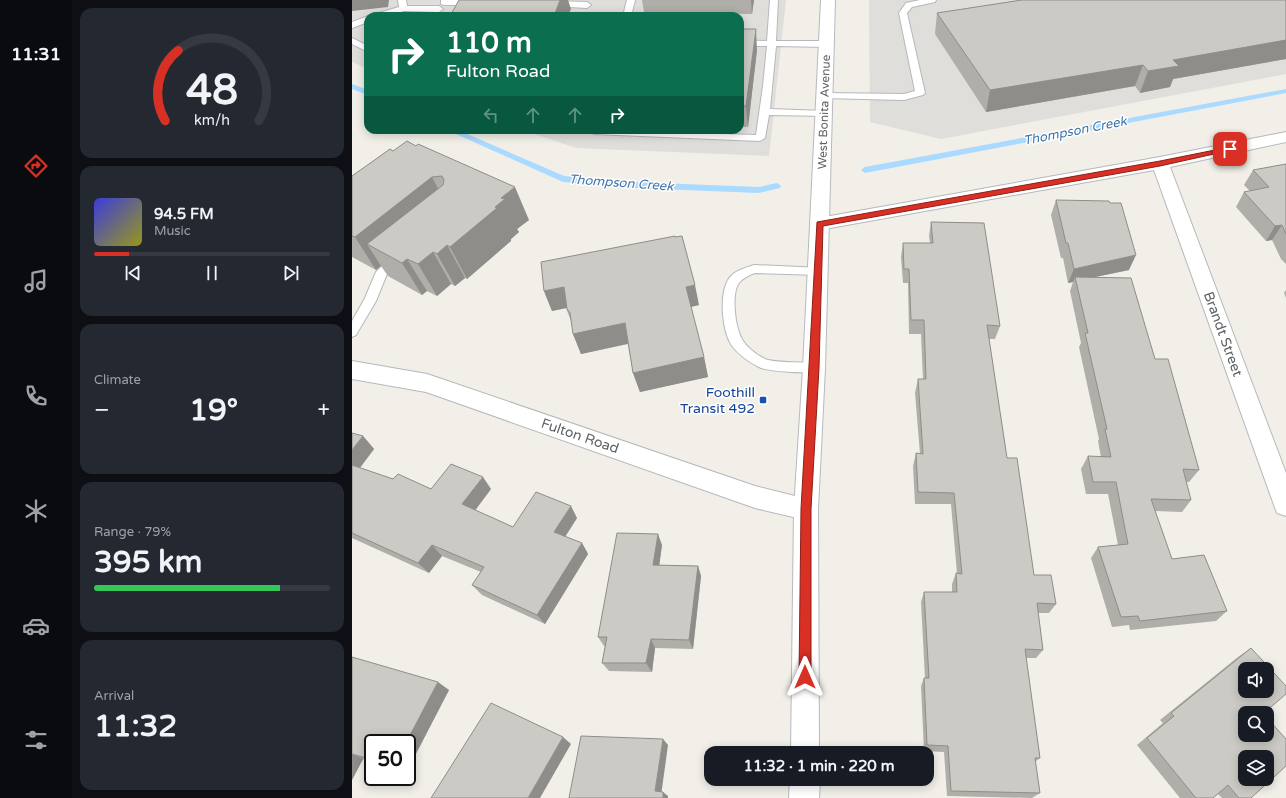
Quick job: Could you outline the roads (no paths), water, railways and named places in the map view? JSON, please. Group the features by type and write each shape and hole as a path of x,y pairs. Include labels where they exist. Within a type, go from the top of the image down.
{"street":[{"name":"West Bonita Avenue","path":"805,746 806,509 814,368 825,114 828,0"},
{"path":"820,224 1160,164 1286,137"},
{"name":"Brandt Street","path":"1160,164 1286,505"},
{"name":"Fulton Road","path":"352,370 427,383 754,497 806,509"},
{"path":"804,786 804,798"}],"lane":[{"path":"628,12 632,0"},
{"path":"651,134 760,138 765,112 772,44 774,0"},
{"path":"825,96 904,97 920,93 903,13 909,5 932,0"},
{"path":"438,12 445,1 484,2"},
{"path":"547,4 588,2 584,12"},
{"path":"386,12 403,4 433,12"},
{"path":"352,25 364,20"},
{"path":"352,41 364,47"},
{"path":"744,43 827,44"},
{"path":"765,112 825,114"},
{"path":"352,332 370,301 382,272 407,251"},
{"path":"814,368 764,364 749,355 736,343 729,323 733,282 743,273 754,269 818,271"}],"waterway":[{"name":"Thompson Creek","path":"352,86 364,91"},
{"name":"Thompson Creek","path":"865,170 1286,91"},
{"name":"Thompson Creek","path":"460,134 563,179 634,185 759,190 777,186"}],"place":[{"name":"Foothill Transit 492","path":"763,400"}]}
